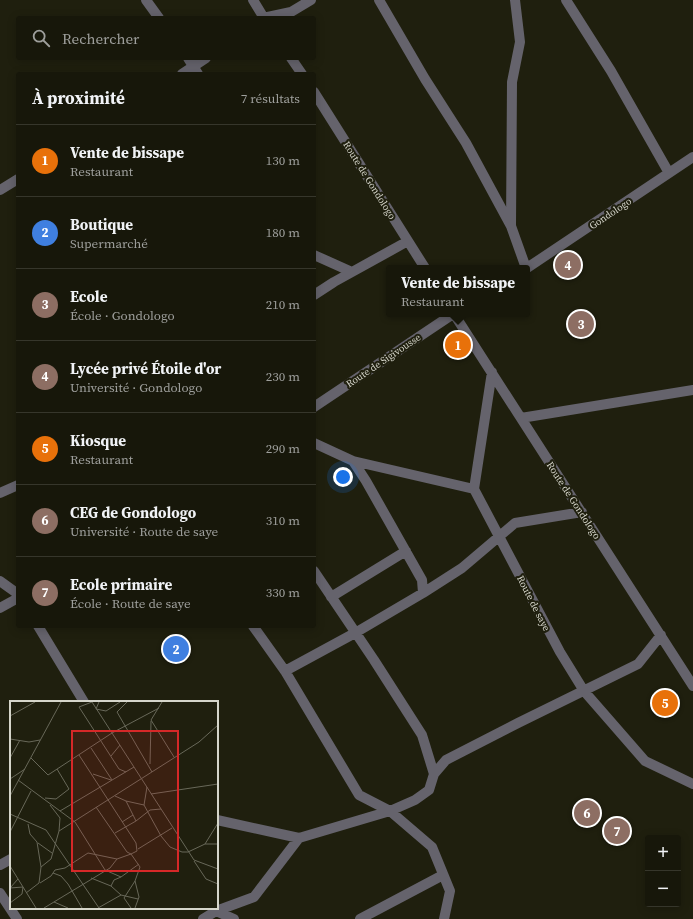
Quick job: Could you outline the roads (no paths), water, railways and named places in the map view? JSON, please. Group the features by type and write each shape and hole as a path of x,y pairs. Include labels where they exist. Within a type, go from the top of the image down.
{"street":[{"path":"146,0 158,16"},
{"path":"253,0 263,16"},
{"path":"273,16 291,12 311,0"},
{"path":"379,0 425,79 466,143 511,226 526,265"},
{"path":"511,226 512,82 520,42 515,0"},
{"path":"566,0 611,71 669,173"},
{"path":"185,72 203,60"},
{"path":"292,60 301,72"},
{"name":"Route de Gondologo","path":"316,98 423,265"},
{"name":"Gondologo","path":"530,266 693,157"},
{"path":"0,190 16,180"},
{"path":"316,294 408,241"},
{"path":"316,256 352,272"},
{"name":"Route de Sigivousse","path":"316,406 449,317"},
{"name":"Route de Gondologo","path":"455,317 492,372 693,686"},
{"path":"316,444 353,461 474,489 492,372"},
{"path":"521,418 693,390"},
{"path":"353,461 366,481 422,580 423,593"},
{"path":"0,493 16,486"},
{"name":"Route de saye","path":"474,489 560,652 584,691 645,761 693,784"},
{"path":"285,671 355,633 462,568 515,523 582,512"},
{"path":"331,597 406,551"},
{"path":"316,574 422,735 434,774"},
{"path":"0,581 16,593"},
{"path":"0,608 16,599"},
{"path":"39,628 83,701"},
{"path":"254,628 285,671 359,795 390,811 432,847 450,891 444,919"},
{"path":"218,820 299,838 390,811 416,800 429,790 434,774 446,760 518,722 638,664 660,635"},
{"path":"218,908 254,897 299,838"},
{"path":"0,865 10,860"},
{"path":"360,919 444,875"},
{"path":"0,893 10,908"},
{"path":"10,909 17,919"},
{"path":"202,919 215,909 234,919"}],"place":[{"name":"Lycée privé Étoile d'or","path":"568,265"},
{"name":"Ecole","path":"581,324"},
{"name":"Vente de bissape","path":"458,345"},
{"name":"Boutique","path":"176,649"},
{"name":"Kiosque","path":"665,703"},
{"name":"CEG de Gondologo","path":"587,813"},
{"name":"Ecole primaire","path":"617,831"}]}
